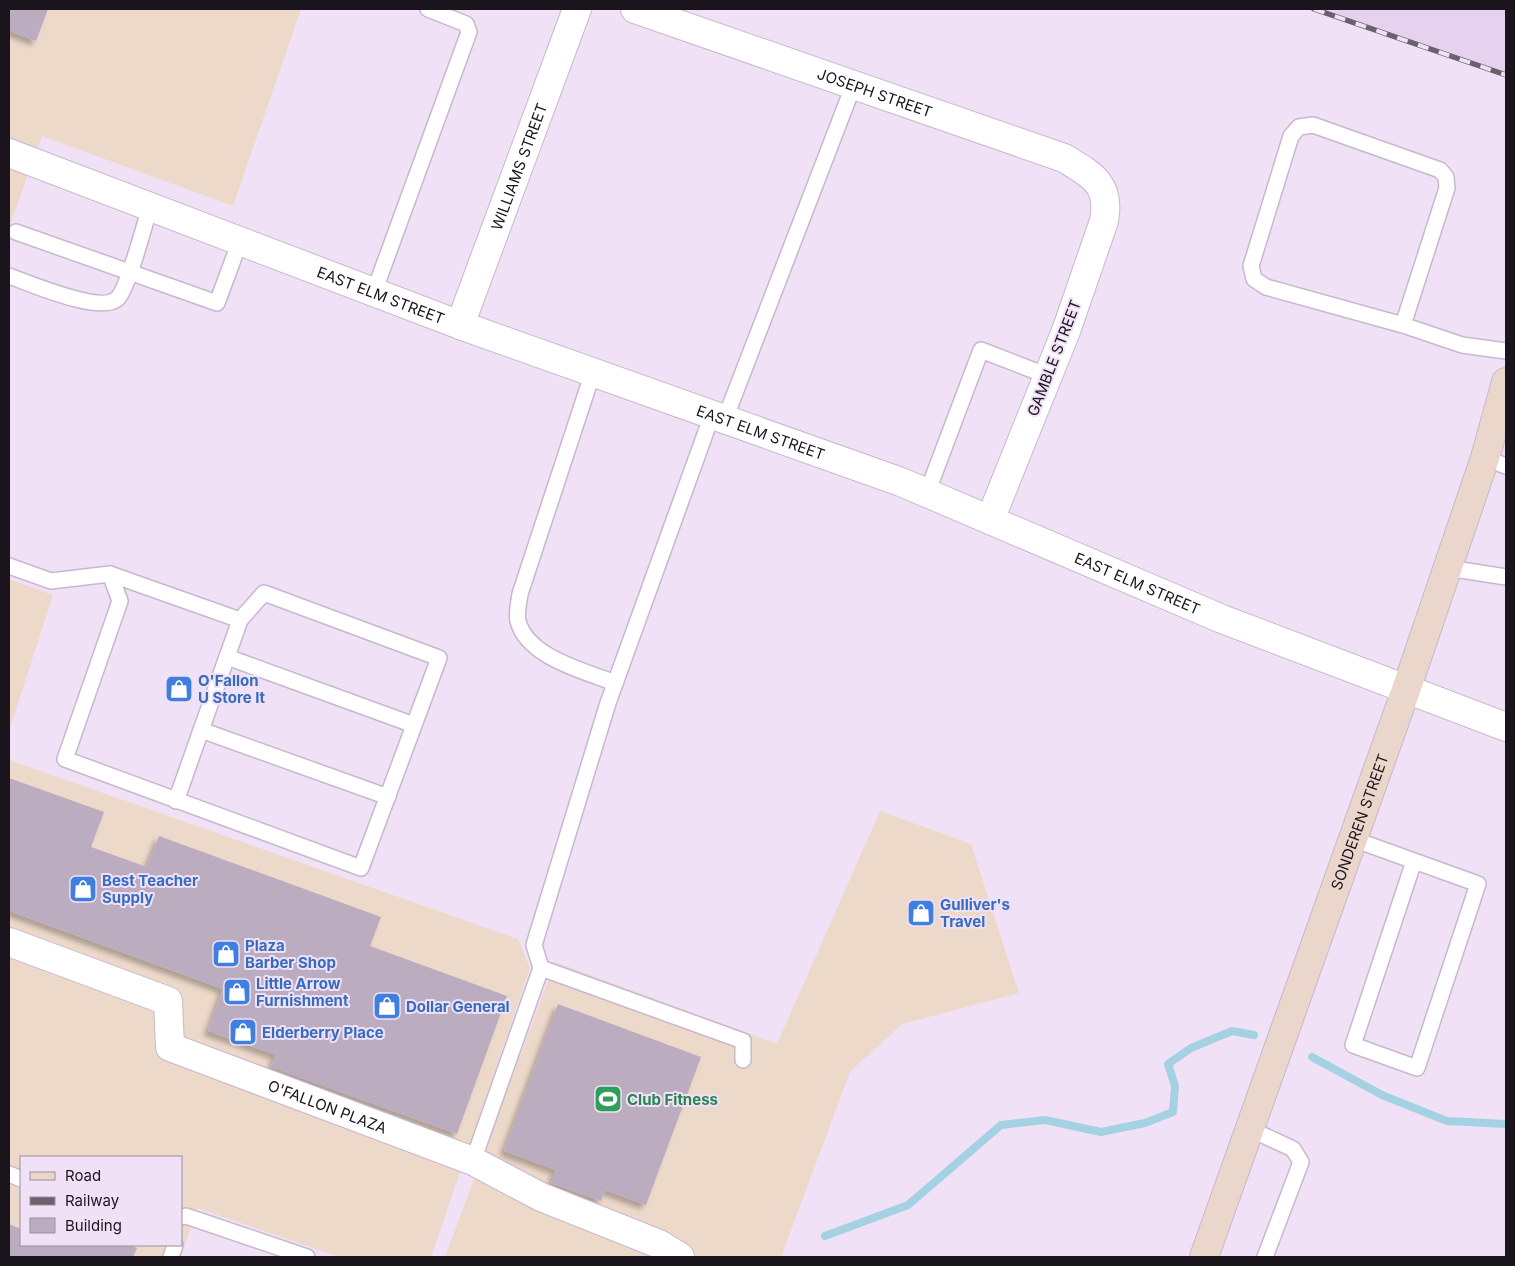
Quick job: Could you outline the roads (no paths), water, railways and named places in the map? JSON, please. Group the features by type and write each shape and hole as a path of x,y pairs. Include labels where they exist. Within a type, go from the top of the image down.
{"street":[{"name":"WILLIAMS STREET","path":"460,325 577,9"},
{"name":"JOSEPH STREET","path":"635,9 1064,158 1092,175 1105,193"},
{"name":"EAST ELM STREET","path":"9,154 460,325 927,493 1222,619 1350,666 1406,690 1506,727"},
{"name":"GAMBLE STREET","path":"990,520 1048,376 1104,222 1107,207 1105,193"},
{"name":"SONDEREN STREET","path":"1204,1257 1448,568 1496,462 1506,382"},
{"name":"O'FALLON PLAZA","path":"9,942 168,1001 170,1047 473,1161 541,1197 659,1244 680,1257"}],"lane":[{"path":"374,292 469,32 466,24 428,9"},
{"path":"473,1161 541,968 534,945 615,684 719,417 854,84"},
{"path":"1403,325 1446,188 1446,177 1440,170 1313,125 1299,127 1291,136 1251,266 1254,279 1266,287 1403,325 1462,345 1506,351"},
{"path":"9,276 84,302 109,304 118,298 129,273 150,207"},
{"path":"16,232 217,303 240,241"},
{"path":"927,493 981,350 1048,376"},
{"path":"594,372 520,594 517,620 524,637 536,649 615,684"},
{"path":"9,566 51,580 110,574 240,620"},
{"path":"1448,568 1506,577"},
{"path":"110,574 120,601 65,759 176,801 362,868 439,658 264,594 240,620 176,801"},
{"path":"227,657 414,725"},
{"path":"202,730 388,797"},
{"path":"1353,839 1478,884 1417,1068 1353,1045 1414,861"},
{"path":"541,968 743,1041 743,1060"},
{"path":"1250,1129 1293,1149 1301,1162 1265,1257"},
{"path":"183,1221 307,1257"}],"waterway":[{"path":"825,1236 908,1205 1001,1125 1045,1120 1101,1132 1145,1123 1173,1112 1175,1086 1168,1064 1191,1048 1232,1031 1254,1035"},
{"path":"1312,1057 1382,1095 1447,1121 1506,1124"}],"railway":[{"path":"1314,9 1506,75"}],"place":[{"name":"O'Fallon U Store It","path":"179,689"},
{"name":"Best Teacher Supply","path":"83,889"},
{"name":"Gulliver's Travel","path":"921,913"},
{"name":"Plaza Barber Shop","path":"226,954"},
{"name":"Little Arrow Furnishment","path":"237,992"},
{"name":"Dollar General","path":"387,1006"},
{"name":"Elderberry Place","path":"243,1032"},
{"name":"Club Fitness","path":"608,1099"}]}
